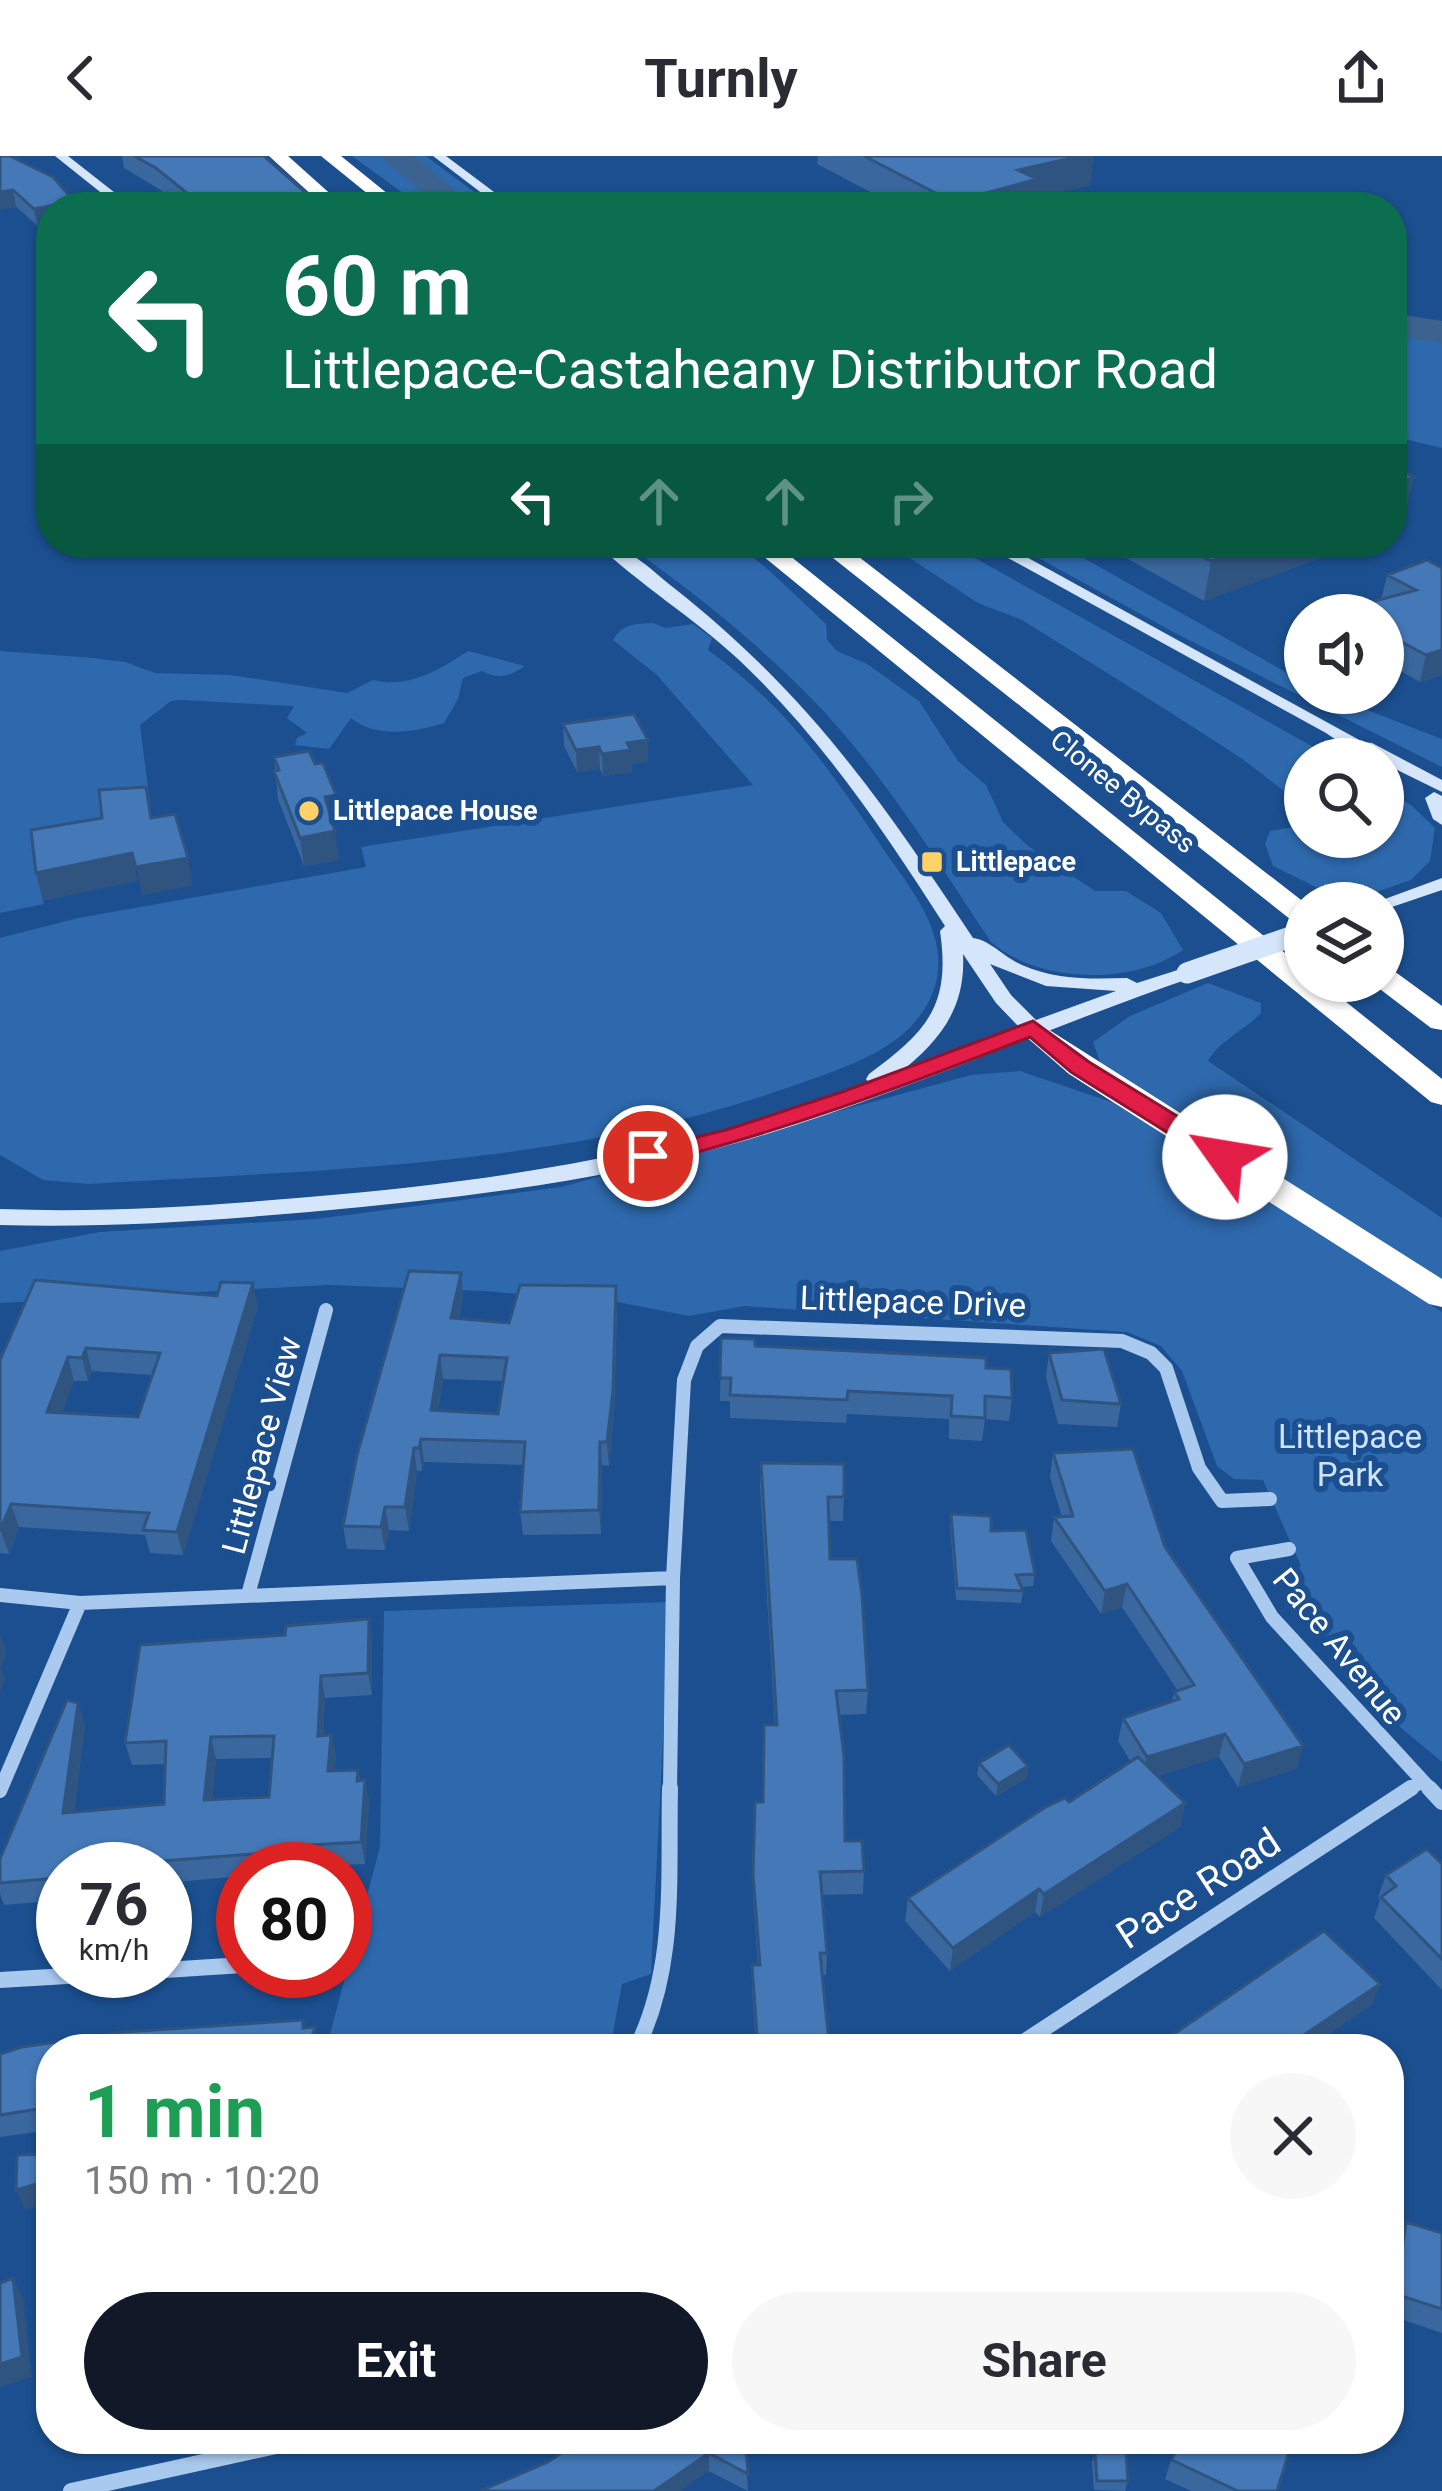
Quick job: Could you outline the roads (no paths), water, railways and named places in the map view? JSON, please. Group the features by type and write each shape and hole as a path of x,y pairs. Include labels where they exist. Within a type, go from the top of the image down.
{"highway":[{"path":"278,156 319,192"},
{"path":"330,156 376,192"},
{"name":"Clonee Bypass","path":"778,558 1442,1095"},
{"name":"Clonee Bypass","path":"845,558 1284,901"},
{"path":"1404,992 1442,1022"},
{"path":"1033,1028 1080,1067 1442,1295"}],"main road":[{"path":"61,156 108,192"},
{"path":"440,156 488,192"},
{"path":"624,558 716,629 784,694 851,775 1003,998 1033,1028"},
{"path":"1017,558 1332,729 1440,795"},
{"path":"1332,729 1346,738"},
{"path":"1404,775 1440,795"},
{"path":"1440,795 1442,819"},
{"path":"1404,897 1434,888 1442,869"},
{"path":"947,916 987,954 1025,976 1078,987 1156,982"},
{"path":"851,1098 930,1038 947,1014 958,967 947,916"},
{"path":"0,1217 113,1220 520,1183 732,1137 1284,939"}],"street":[{"name":"Littlepace View","path":"248,1594 326,1310"},
{"name":"Littlepace Drive","path":"644,2034 655,2011 667,1962 673,1578 684,1380 697,1346 720,1326 1122,1341 1151,1353 1166,1368 1199,1468 1222,1501 1270,1499"},
{"name":"Pace Avenue","path":"1289,1549 1237,1558 1273,1617 1442,1802"},
{"path":"0,1595 80,1603 673,1578"},
{"path":"0,1792 80,1603"},
{"name":"Pace Road","path":"1036,2034 1420,1782"},
{"path":"0,1981 36,1979"},
{"path":"70,2491 239,2454"}],"waterway":[{"path":"395,156 439,192"},
{"path":"1407,326 1442,332"}],"place":[{"name":"Littlepace House","path":"309,811"},
{"name":"Littlepace","path":"932,862"}],"park label":[{"name":"Littlepace Park","path":"1350,1455"}]}
